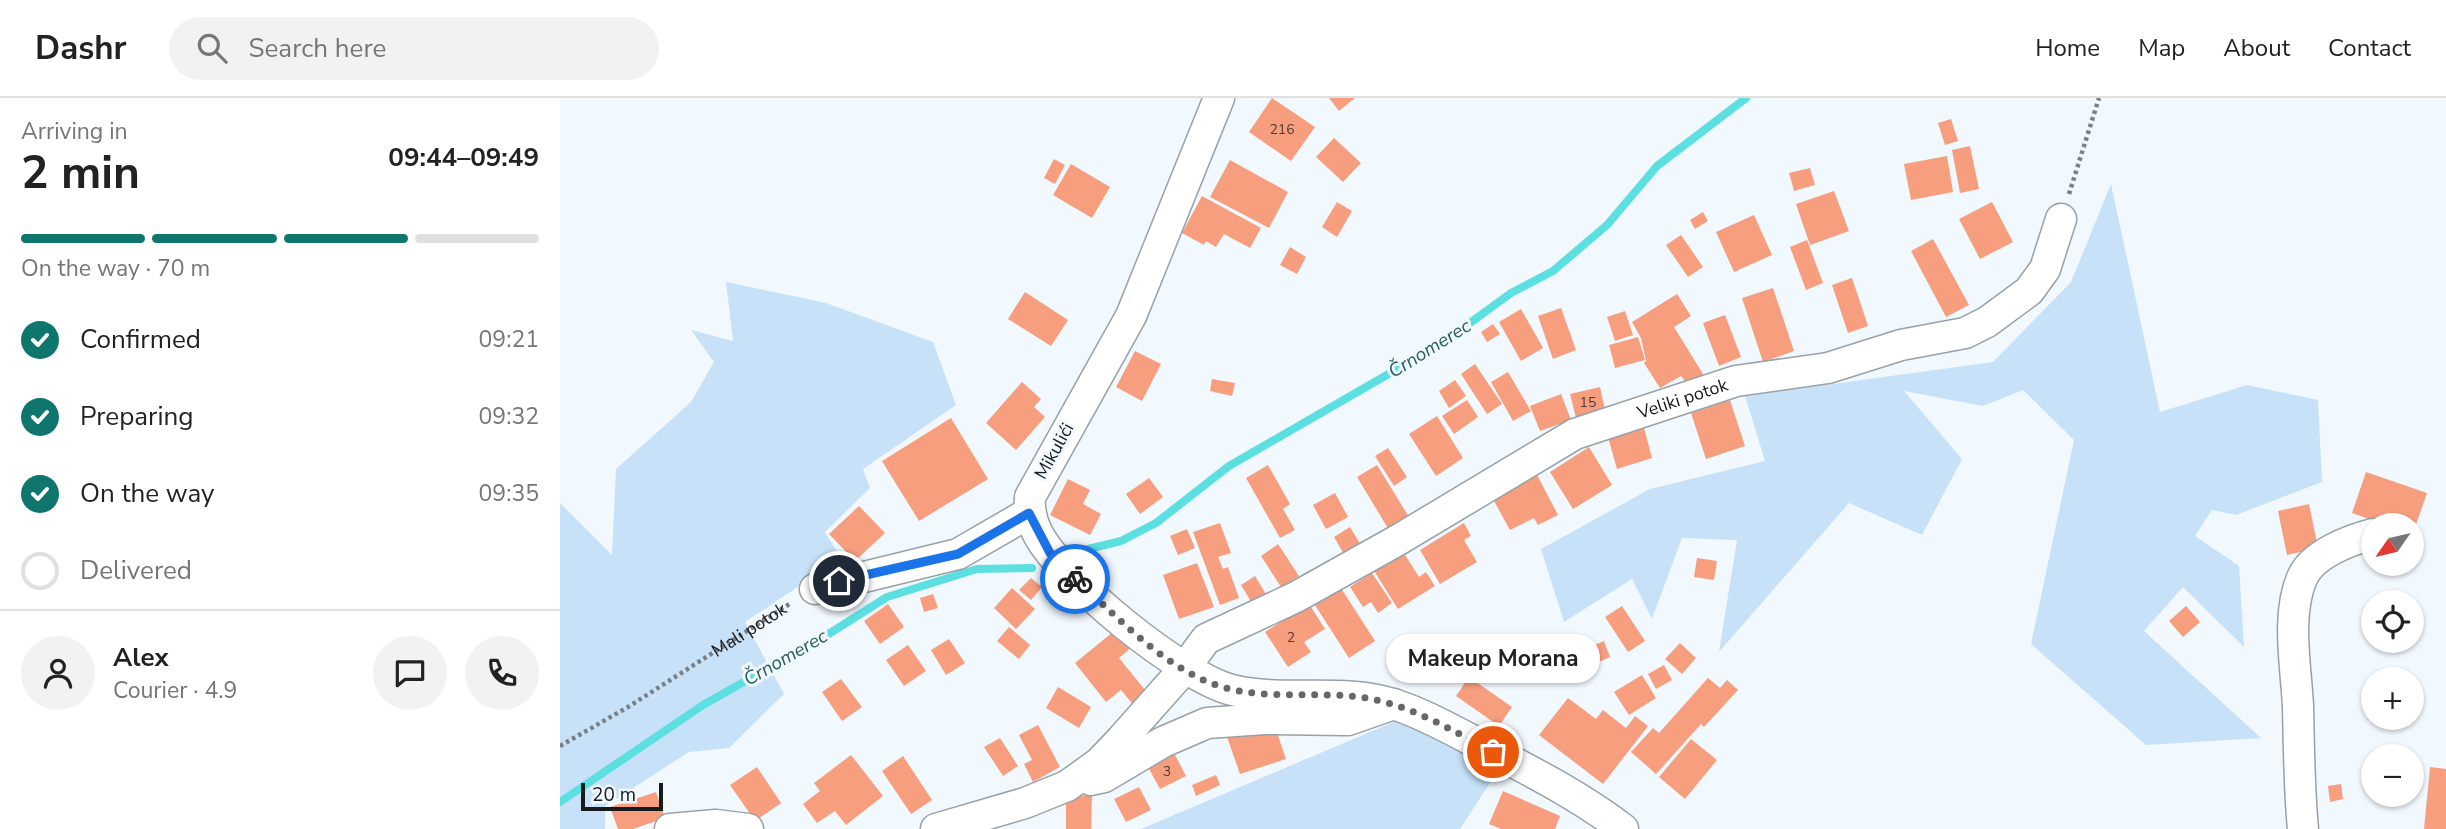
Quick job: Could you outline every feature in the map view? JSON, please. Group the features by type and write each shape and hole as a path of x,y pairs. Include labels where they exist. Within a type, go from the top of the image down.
{"street":[{"name":"Mikulići","path":"1029,513 1030,496 1036,483 1131,316 1219,98"},
{"name":"Veliki potok","path":"1184,669 1206,639 1296,597 1408,535 1575,434 1736,382 1828,368 1901,345 1965,333 1987,322 2029,291 2045,269 2062,219"},
{"path":"816,589 958,554 1029,513 1037,533 1063,568 1184,669 1213,684 1244,692 1359,697 1395,704 1534,771 1593,806 1623,829"},
{"path":"2303,829 2295,655 2298,594 2302,577 2321,557 2361,537"},
{"path":"1067,786 1099,763 1184,669"},
{"path":"936,829 1026,803 1067,786 1104,777 1163,742 1208,723 1264,719 1348,720 1395,704"},
{"path":"670,829 716,825 748,829"}],"path":[{"path":"2062,219 2099,98"},
{"name":"Mali potok","path":"560,746 628,707 816,589"}],"shaded area":[{"path":"2111,184 2160,412 2247,385 2318,400 2322,482 2236,515 2212,510 2195,536 2239,566 2244,647 2183,587 2144,631 2261,738 2146,745 2031,644 2074,440 2023,390 1983,406 1904,391 1962,459 1922,535 1849,503 1719,652 1737,540 1682,538 1652,619 1632,579 1564,622 1541,549 1650,489 1765,461 1745,396 1993,362 2071,282"},
{"path":"726,282 826,303 933,342 956,405 863,469 870,488 825,532 841,558 745,622 784,694 729,748 689,752 605,806 605,829 560,829 560,503 612,555 616,469 691,402 714,362 691,330 733,341"},
{"path":"1396,721 1433,731 1501,766 1460,829 1141,829"}],"building":[{"path":"1272,98 1315,127 1291,161 1249,132"},
{"path":"1329,98 1355,98 1339,111"},
{"path":"1951,119 1958,141 1945,145 1938,123"},
{"path":"1334,138 1361,163 1343,182 1316,157"},
{"path":"1970,146 1979,189 1960,193 1952,150"},
{"path":"1947,156 1953,192 1911,200 1904,164"},
{"path":"1054,159 1065,165 1055,184 1044,178"},
{"path":"1230,160 1288,192 1269,228 1210,197"},
{"path":"1071,164 1110,187 1092,218 1053,195"},
{"path":"1810,168 1815,185 1794,191 1789,173"},
{"path":"1834,191 1849,231 1810,245 1796,204"},
{"path":"1202,196 1261,228 1250,248 1224,234 1216,247 1206,241 1204,245 1182,233"},
{"path":"1337,202 1352,211 1337,237 1322,227"},
{"path":"1992,202 2013,242 1980,259 1959,219"},
{"path":"1703,212 1708,221 1695,229 1690,220"},
{"path":"1754,215 1772,255 1734,272 1716,232"},
{"path":"1681,235 1703,267 1688,277 1666,245"},
{"path":"1933,239 1969,305 1946,317 1911,251"},
{"path":"1807,240 1823,283 1806,290 1790,247"},
{"path":"1290,247 1306,257 1297,274 1280,265"},
{"path":"1852,278 1868,326 1848,333 1832,285"},
{"path":"1773,288 1794,351 1763,362 1742,298"},
{"path":"1025,292 1068,320 1051,346 1008,319"},
{"path":"1677,294 1691,316 1674,327 1703,374 1687,384 1681,376 1660,388 1644,363 1646,361 1641,338 1632,322"},
{"path":"1561,308 1576,350 1553,359 1538,316"},
{"path":"1521,309 1543,348 1521,361 1499,322"},
{"path":"1625,311 1633,335 1615,341 1607,317"},
{"path":"1725,315 1741,357 1719,366 1703,323"},
{"path":"1493,324 1500,334 1487,342 1481,332"},
{"path":"1638,337 1645,360 1615,368 1609,345"},
{"path":"1135,351 1161,364 1142,401 1116,387"},
{"path":"1475,364 1502,404 1487,414 1461,374"},
{"path":"1508,372 1531,411 1513,421 1491,382"},
{"path":"1212,379 1235,383 1232,396 1210,391"},
{"path":"1455,380 1466,396 1449,408 1439,391"},
{"path":"1022,382 1041,399 1034,407 1045,417 1016,450 986,423"},
{"path":"1600,387 1605,410 1576,418 1570,394"},
{"path":"1561,394 1571,420 1540,431 1530,406"},
{"path":"1467,400 1478,417 1454,434 1442,416"},
{"path":"1730,400 1745,446 1706,459 1691,413"},
{"path":"1437,416 1463,458 1436,476 1409,434"},
{"path":"951,418 988,479 919,521 882,461"},
{"path":"1642,420 1652,458 1617,469 1606,430"},
{"path":"1589,447 1612,485 1573,509 1550,472"},
{"path":"1388,448 1407,477 1394,486 1375,456"},
{"path":"1268,465 1290,504 1283,509 1295,530 1280,538 1246,478"},
{"path":"1377,465 1409,517 1389,530 1357,477"},
{"path":"1534,469 1558,515 1538,525 1534,518 1510,530 1494,501 1500,497 1496,490"},
{"path":"2366,472 2427,493 2420,513 2361,513 2361,516 2352,513"},
{"path":"1149,478 1163,497 1140,514 1126,494"},
{"path":"1068,479 1090,490 1083,504 1101,514 1090,535 1050,515"},
{"path":"1335,493 1348,517 1326,529 1313,505"},
{"path":"2309,504 2318,548 2287,555 2278,511"},
{"path":"859,506 885,533 855,561 829,534"},
{"path":"1220,523 1231,553 1218,557 1223,569 1228,567 1239,598 1220,605 1193,532"},
{"path":"1464,523 1471,536 1464,540 1477,562 1440,584 1420,550"},
{"path":"1350,527 1362,547 1345,556 1334,537"},
{"path":"1187,529 1195,548 1178,555 1170,536"},
{"path":"1278,544 1299,576 1281,587 1261,556"},
{"path":"1400,547 1419,577 1426,572 1435,586 1398,609 1371,566"},
{"path":"1697,558 1717,561 1714,580 1694,577"},
{"path":"1197,563 1214,607 1179,619 1163,575"},
{"path":"1372,573 1392,603 1378,613 1371,602 1363,607 1350,587"},
{"path":"1255,576 1266,594 1252,603 1241,585"},
{"path":"1031,578 1042,587 1031,600 1019,590"},
{"path":"1339,585 1375,641 1349,658 1313,602"},
{"path":"1012,588 1035,609 1016,629 994,608"},
{"path":"933,594 938,608 924,612 920,598"},
{"path":"888,604 904,627 880,644 864,621"},
{"path":"1309,604 1325,629 1304,642 1311,652 1288,667 1265,632"},
{"path":"1622,606 1645,641 1628,652 1605,617"},
{"path":"2186,606 2200,622 2183,637 2169,621"},
{"path":"1009,627 1030,645 1019,659 997,641"},
{"path":"1119,627 1133,646 1119,658 1150,696 1135,707 1121,690 1106,702 1075,663"},
{"path":"949,639 965,663 946,675 931,650"},
{"path":"1604,641 1610,657 1594,664 1587,648"},
{"path":"1493,643 1497,655 1475,662 1471,650"},
{"path":"1680,643 1696,658 1682,674 1665,659"},
{"path":"908,645 926,671 904,686 886,660"},
{"path":"1512,646 1531,646 1532,675 1513,676"},
{"path":"1573,653 1575,677 1543,680 1541,656"},
{"path":"1664,665 1672,680 1656,689 1648,674"},
{"path":"1642,675 1656,698 1629,715 1614,692"},
{"path":"1469,677 1512,707 1499,726 1456,696"},
{"path":"1708,678 1720,688 1727,680 1738,690 1704,727 1701,724 1656,774 1631,752 1653,728 1659,733"},
{"path":"841,679 862,707 842,721 822,692"},
{"path":"1058,687 1091,707 1079,728 1046,708"},
{"path":"1568,698 1596,719 1603,710 1626,728 1635,716 1648,726 1603,784 1539,735"},
{"path":"1273,721 1286,759 1240,774 1227,737"},
{"path":"1038,725 1060,767 1033,782 1024,764 1032,760 1019,735"},
{"path":"1000,738 1018,766 1003,776 984,747"},
{"path":"1691,739 1717,760 1685,799 1659,777"},
{"path":"1174,753 1186,776 1160,789 1148,767"},
{"path":"851,755 883,796 846,825 835,811 817,823 803,804 820,791 814,783"},
{"path":"903,756 932,800 911,814 882,771"},
{"path":"757,767 781,803 755,821 730,785"},
{"path":"2430,767 2446,769 2446,829 2424,829"},
{"path":"1216,775 1220,785 1196,796 1192,785"},
{"path":"2341,784 2343,799 2330,802 2328,786"},
{"path":"1139,787 1151,810 1126,822 1114,799"},
{"path":"1503,791 1560,816 1555,829 1501,829 1489,824"},
{"path":"656,792 665,818 633,829 618,829 610,807"},
{"path":"1066,795 1092,796 1091,829 1066,829"}],"waterway":[{"name":"Črnomerec","path":"1080,551 1121,541 1156,523 1229,466 1444,342 1511,293 1553,271 1607,225 1657,166 1746,98"},
{"name":"Črnomerec","path":"560,802 703,705 827,635 887,597 977,569 1032,568"}],"way so far":[{"path":"1075,579 1159,651 1184,669 1213,684 1253,693 1359,697 1395,704 1432,719 1493,752"}],"place":[{"name":"Makeup Morana","path":"1493,752"}],"route":[{"path":"839,581 863,578 958,554 1029,513 1037,533 1050,553 1075,579"}]}
